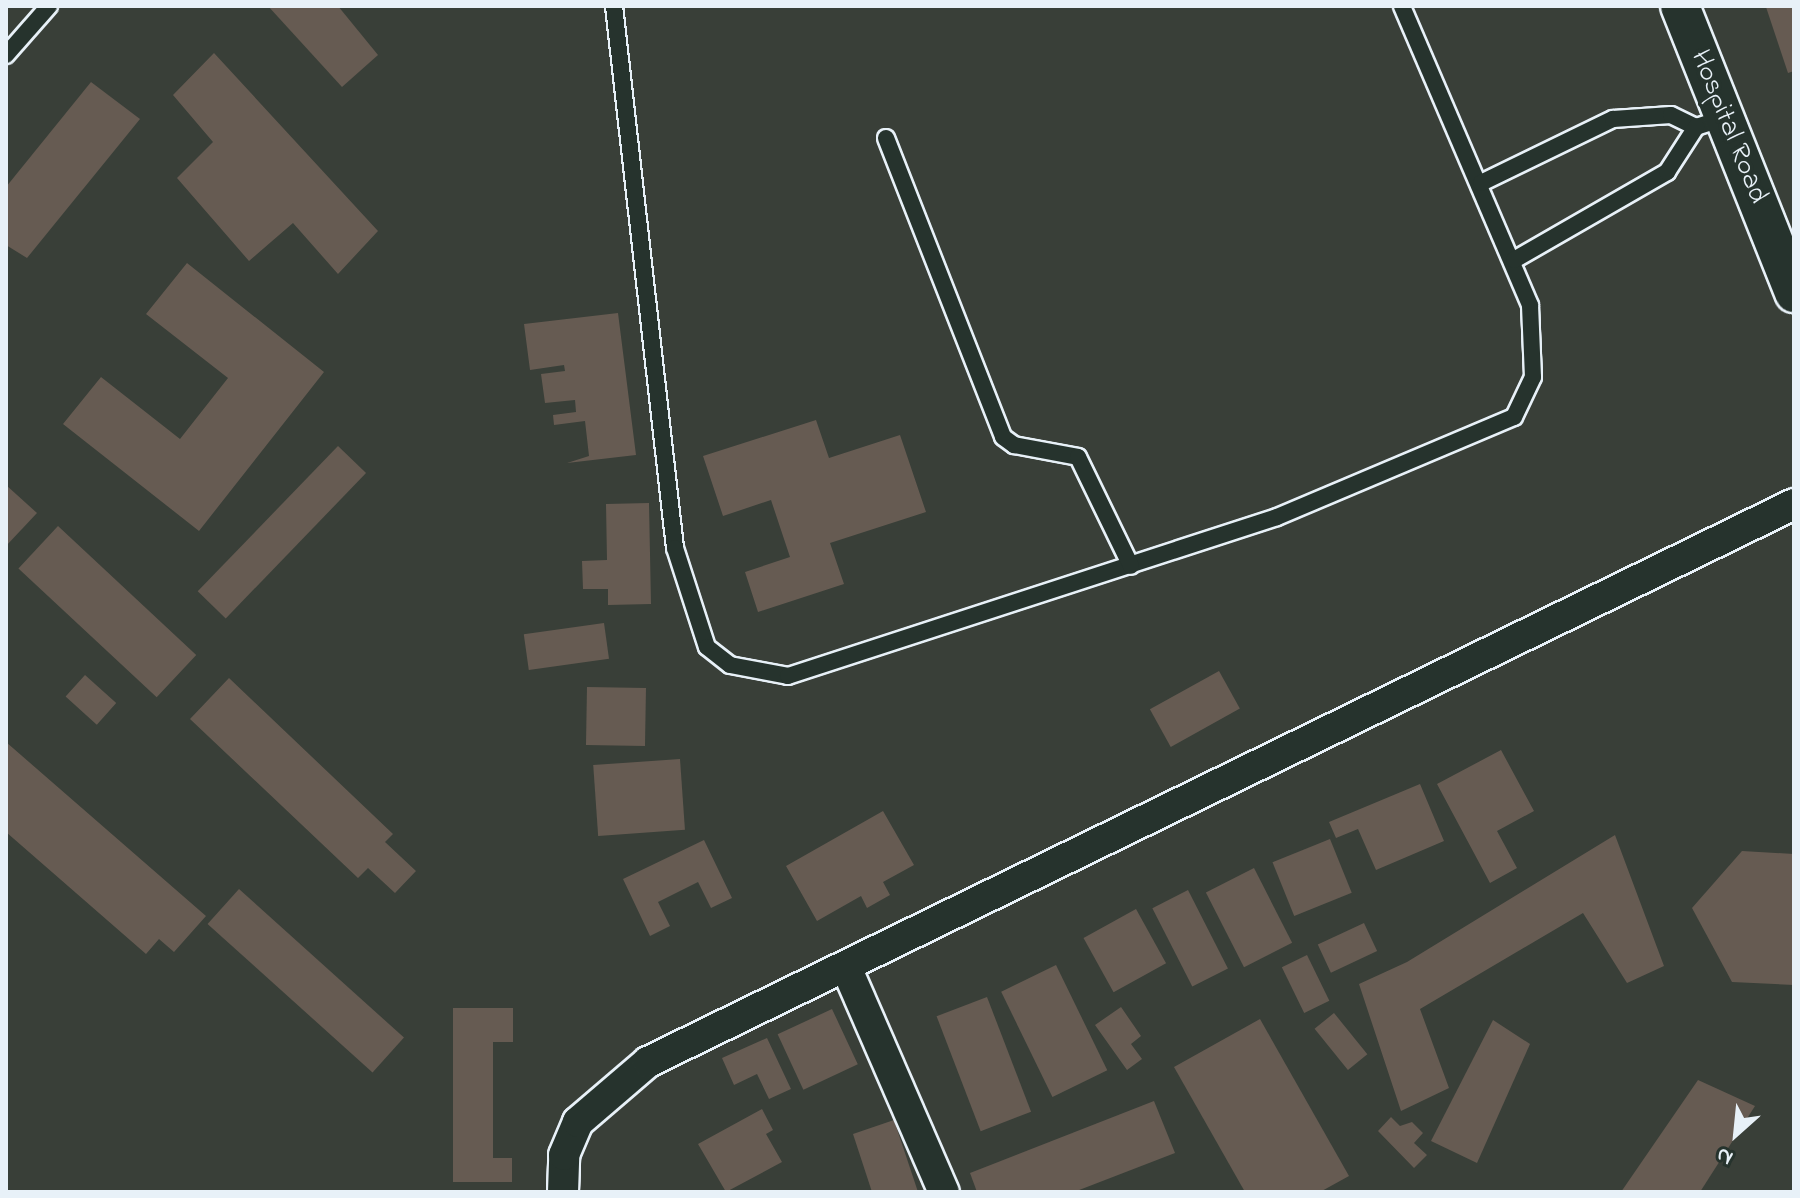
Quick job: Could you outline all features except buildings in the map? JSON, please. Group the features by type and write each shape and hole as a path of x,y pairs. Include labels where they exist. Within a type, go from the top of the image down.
{"street":[{"name":"Hospital Road","path":"1680,6 1710,122 1794,293"},
{"path":"563,1192 564,1155 578,1122 601,1097 648,1062 846,967 978,897 1794,504"},
{"path":"846,967 944,1192"}],"lane":[{"path":"6,55 49,6"},
{"path":"614,6 675,548 707,647 730,665 788,676 1277,517 1514,417 1533,377 1530,305 1514,260 1402,6"},
{"path":"1481,183 1613,119 1671,115 1710,122"},
{"path":"1514,260 1667,172 1710,122"},
{"path":"886,138 1003,437 1014,445 1078,457 1131,566"}]}
